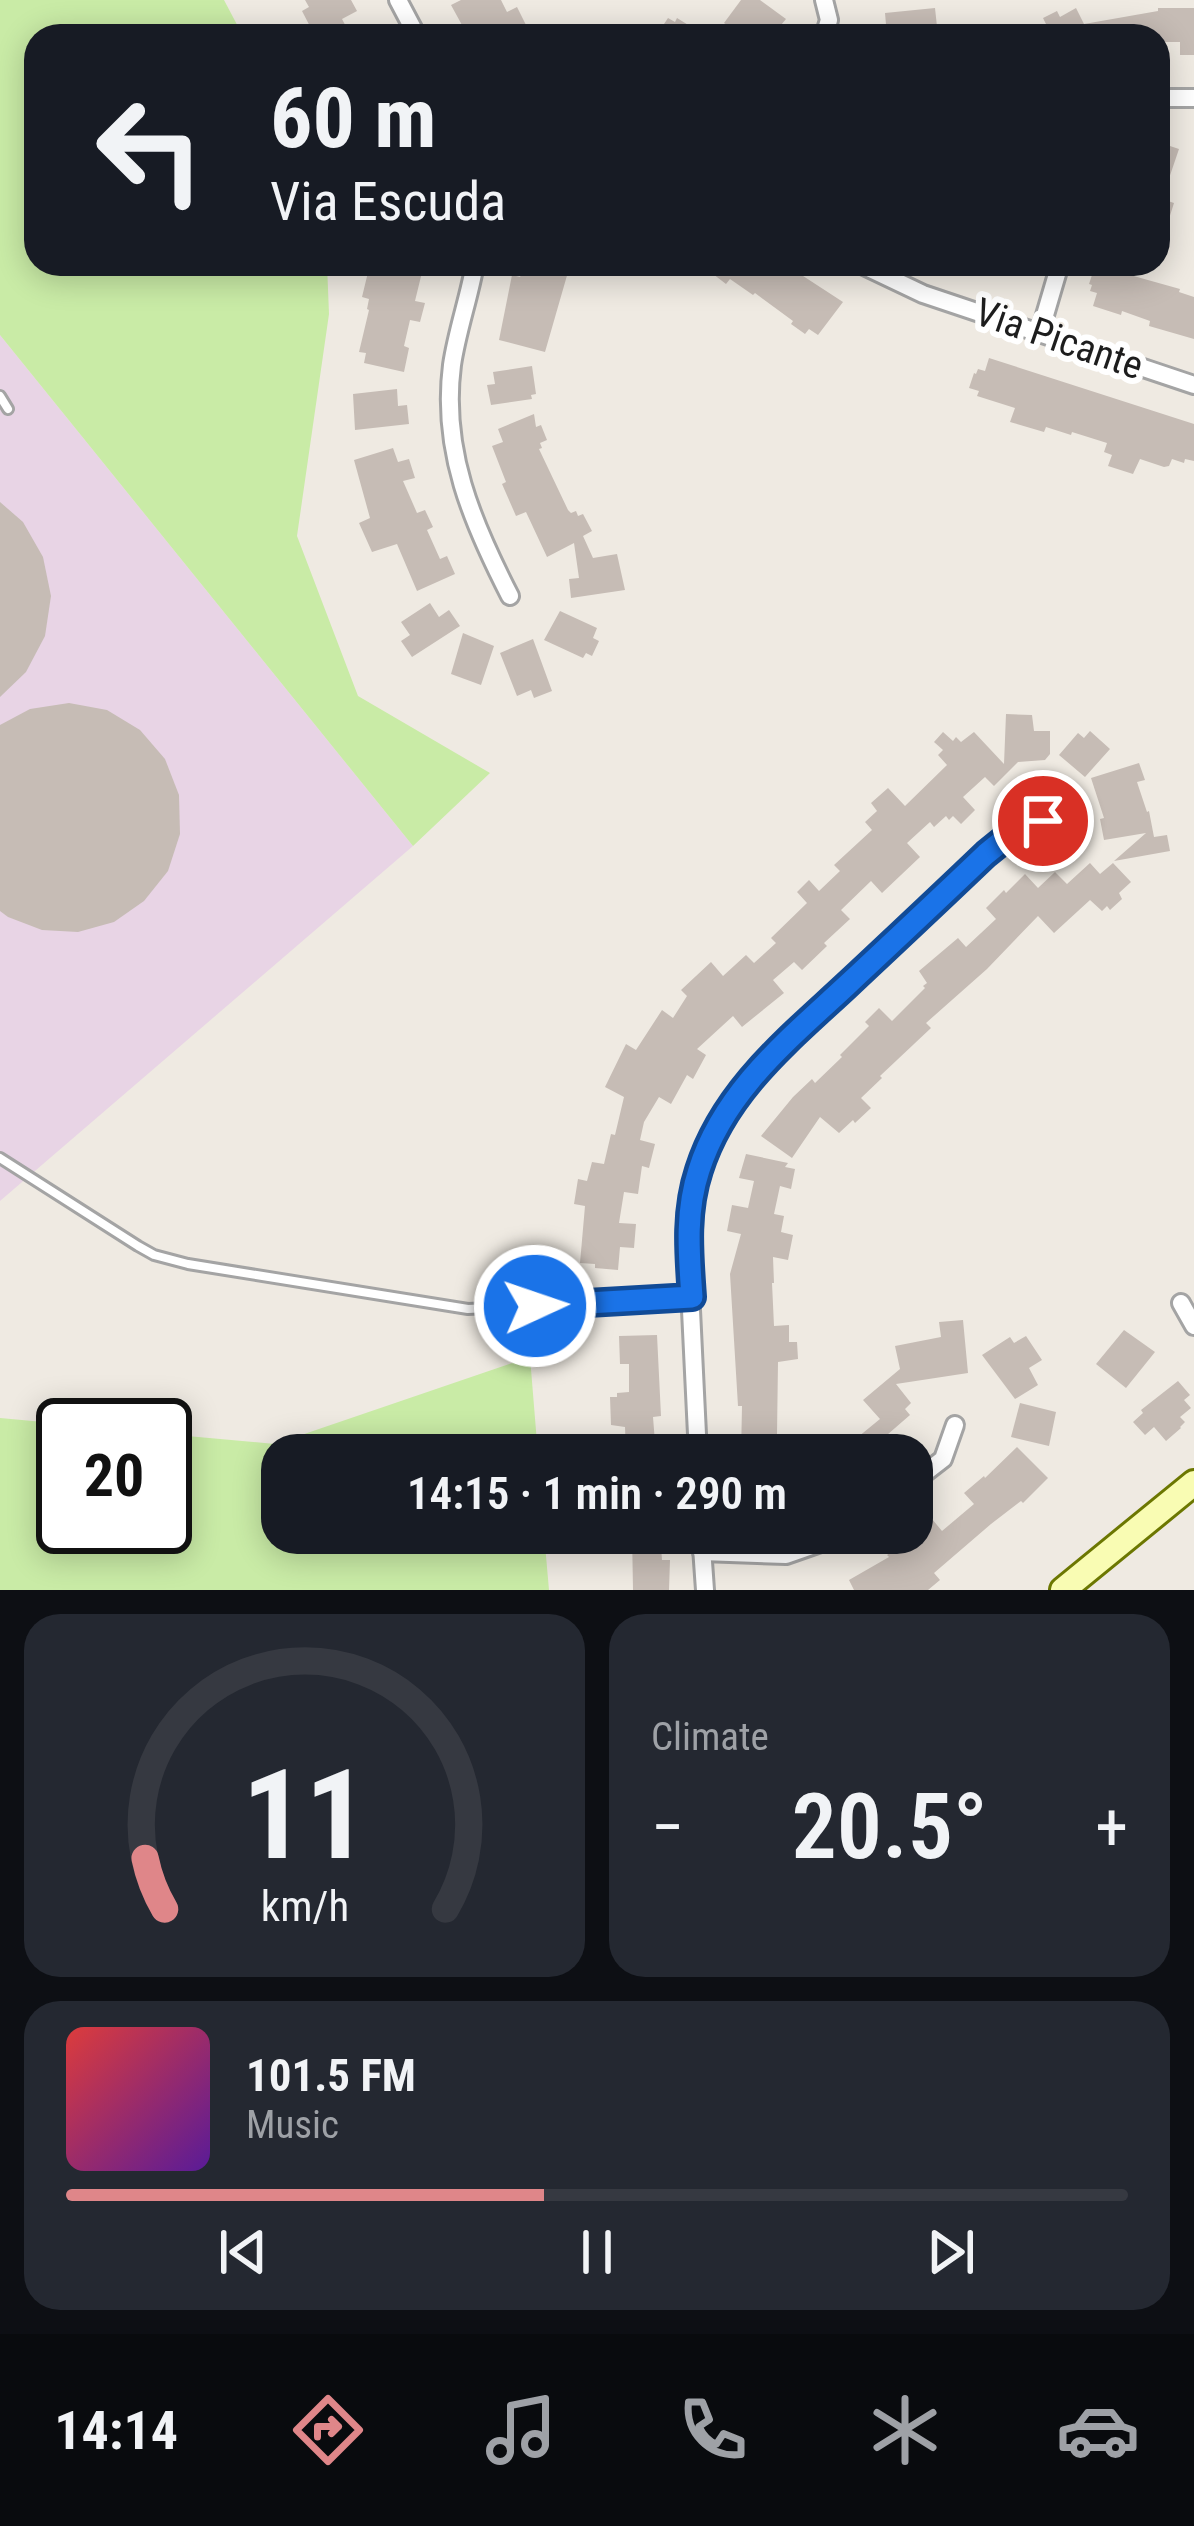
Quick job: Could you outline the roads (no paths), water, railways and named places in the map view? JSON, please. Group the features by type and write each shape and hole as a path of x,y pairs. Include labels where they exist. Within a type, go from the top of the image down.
{"main road":[{"path":"1063,1590 1194,1483"}],"street":[{"path":"472,276 452,362 448,416 456,466 488,553 510,596"},
{"name":"Via Picante","path":"885,276 923,294 1194,385"},
{"path":"1040,332 1056,276"},
{"path":"697,1434 689,1222 697,1175 714,1133 739,1093 777,1051 986,854 1012,833 1043,821"},
{"path":"1180,1303 1194,1326"},
{"path":"933,1467 943,1459 955,1425"},
{"path":"703,1554 705,1590"}],"lane":[{"path":"0,396 8,409"},
{"path":"0,1158 138,1246 188,1264 468,1309 692,1297"}]}
